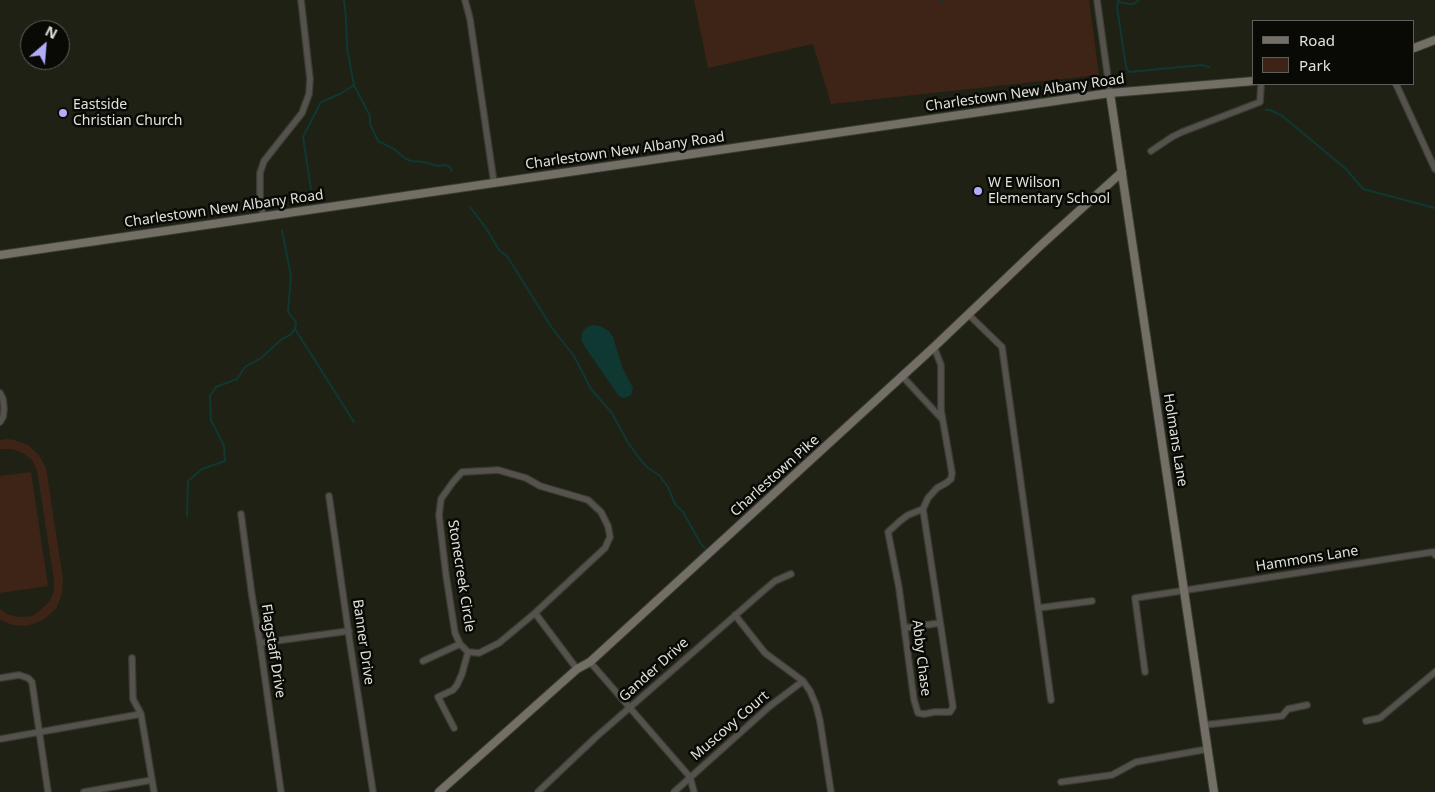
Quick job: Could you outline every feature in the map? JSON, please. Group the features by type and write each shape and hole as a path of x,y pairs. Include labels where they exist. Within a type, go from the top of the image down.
{"main road":[{"path":"1415,48 1435,40"},
{"name":"Charlestown New Albany Road","path":"0,255 1110,93 1252,81"},
{"name":"Holmans Lane","path":"1110,93 1214,792"},
{"name":"Charlestown Pike","path":"440,792 577,669 590,662 934,348 1040,246 1122,172"}],"street":[{"path":"263,216 260,196 260,173 264,161 302,113 309,94 310,79 300,0"},
{"path":"465,0 470,19 494,183"},
{"path":"1096,0 1110,93"},
{"path":"1151,151 1182,132 1260,102 1262,85"},
{"path":"1396,85 1435,169"},
{"path":"969,314 1002,347 1052,700"},
{"name":"Abby Chase","path":"923,508 904,518 888,532 899,588 914,700 918,712 924,714 950,712 953,707 923,508 928,498 937,488 951,479 952,472 942,420 941,365 934,348"},
{"path":"902,376 942,420"},
{"path":"0,393 4,409 0,422"},
{"name":"Stonecreek Circle","path":"498,470 526,478 540,486 588,500 601,512 608,526 610,538 605,548 535,613 499,643 479,653 468,652 460,644 455,633 439,515 442,499 462,472 498,470"},
{"name":"Banner Drive","path":"329,496 373,792"},
{"name":"Flagstaff Drive","path":"241,514 281,792"},
{"name":"Hammons Lane","path":"1145,672 1135,598 1434,554"},
{"name":"Gander Drive","path":"538,792 596,737 775,580 791,574"},
{"path":"1038,608 1092,601"},
{"path":"535,613 577,669"},
{"path":"736,615 765,652 803,681 816,705 831,792"},
{"path":"905,628 940,623"},
{"path":"260,643 349,631"},
{"path":"423,661 460,644"},
{"path":"454,728 438,698 453,690 457,685 468,652"},
{"path":"132,658 133,699 141,714 154,792"},
{"path":"590,662 690,778 694,792"},
{"path":"1366,721 1380,718 1435,672"},
{"path":"0,678 19,675 28,678 32,682 48,792"},
{"name":"Muscovy Court","path":"674,792 770,706 803,681"},
{"path":"1204,725 1282,716 1288,709 1307,705"},
{"path":"0,739 141,714"},
{"path":"1061,782 1112,775 1136,762 1208,749"},
{"path":"84,792 152,780"}],"green space":[{"path":"694,0 1089,0 1099,75 831,104 813,44 708,68"},
{"path":"7,439 28,445 39,455 46,468 63,579 62,593 57,607 41,621 27,626 13,625 0,620 0,609 9,615 20,617 32,616 49,602 54,591 54,580 37,470 32,460 23,453 12,449 0,449 0,440"},
{"path":"31,472 48,586 0,593 0,476"}],"water":[{"path":"592,325 600,326 609,331 613,337 622,367 633,388 631,395 622,398 618,395 585,347 581,339 583,331"}],"waterway":[{"path":"344,0 347,48 354,85 370,116 370,124 378,141 394,149 406,159 438,166 445,165 450,167 452,171"},
{"path":"1118,0 1117,7 1126,67 1129,72 1202,65 1209,67"},
{"path":"1119,1 1134,4 1139,0"},
{"path":"311,189 303,137 321,102 340,94 354,85"},
{"path":"1266,110 1281,115 1346,169 1363,189 1435,208"},
{"path":"470,207 486,228 499,250 507,256 552,328 574,356 591,389 612,413 627,441 639,458 648,468 659,475 668,487 675,504 683,512 707,551"},
{"path":"187,516 188,481 202,469 225,461 224,446 211,420 210,396 216,387 237,379 245,367 261,358 295,329 296,322 288,312 291,276 282,230"},
{"path":"295,329 354,422"}],"place":[{"name":"Eastside Christian Church","path":"63,113"},
{"name":"W E Wilson Elementary School","path":"978,191"}]}
